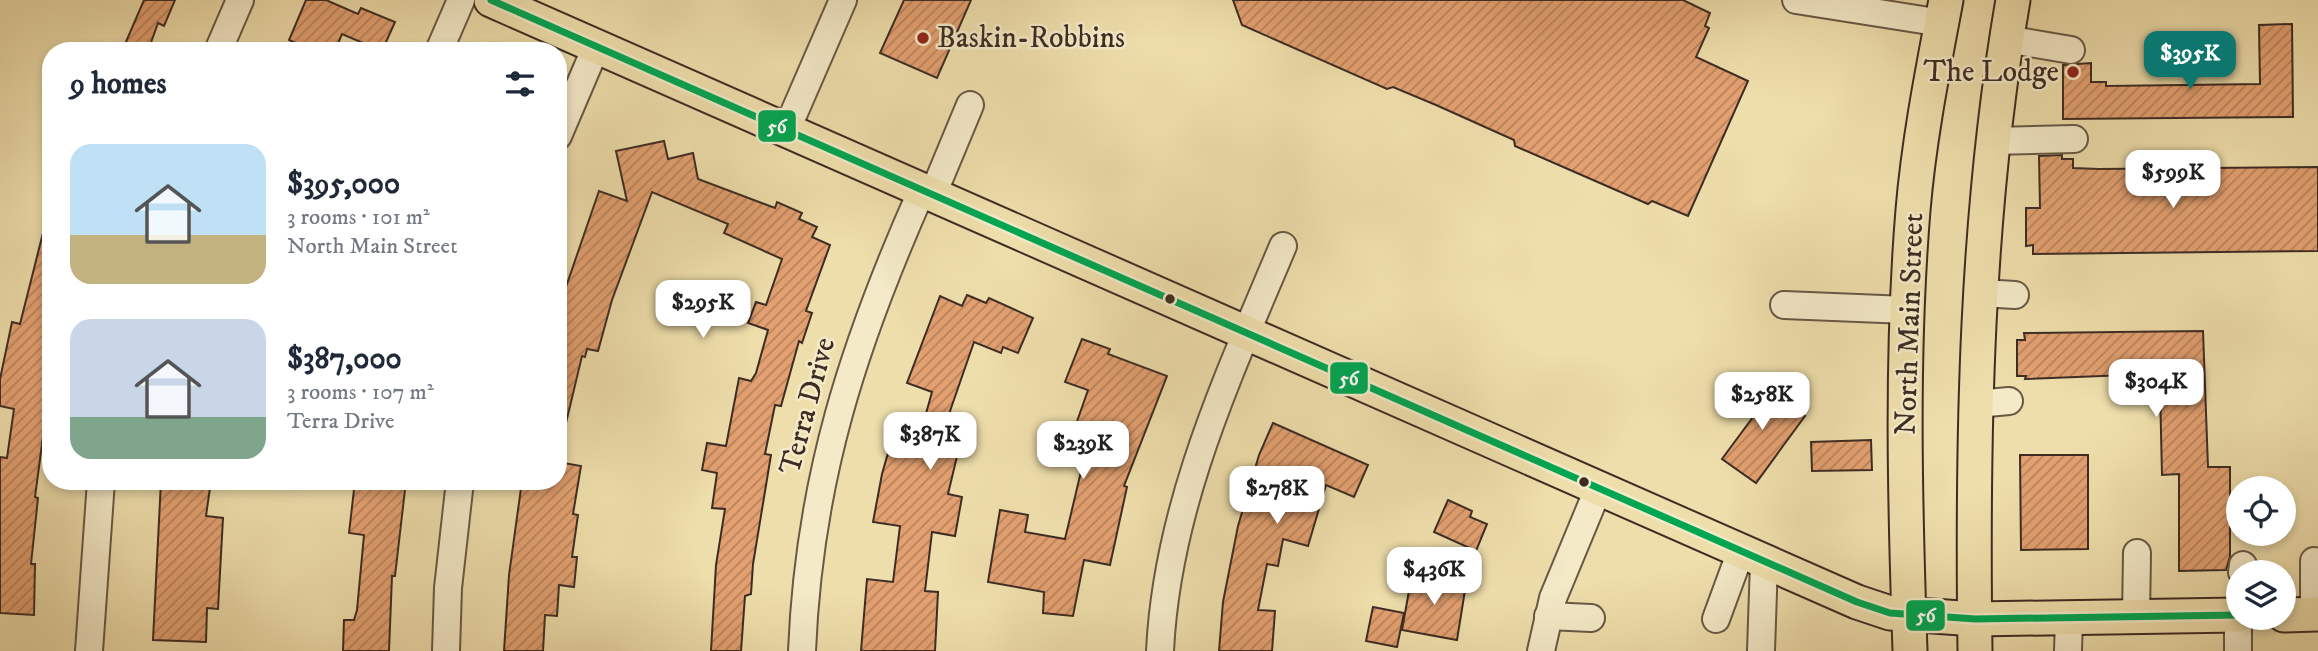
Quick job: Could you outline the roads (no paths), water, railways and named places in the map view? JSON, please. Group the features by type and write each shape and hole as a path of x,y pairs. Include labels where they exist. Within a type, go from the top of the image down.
{"main road":[{"path":"1975,635 1993,403 1981,293 1992,141 2013,0"},
{"path":"507,3 596,47 788,129 1857,602 1975,635 2069,635 2136,617 2226,615"},
{"name":"North Main Street","path":"1910,651 1907,310 1919,157 1944,11"}],"street":[{"path":"222,42 240,0"},
{"path":"443,42 461,0"},
{"path":"788,129 843,0"},
{"path":"1796,0 1944,11"},
{"path":"2006,39 2071,50"},
{"path":"567,115 596,47"},
{"name":"Terra Drive","path":"803,651 813,527 838,411 880,287 970,106"},
{"path":"1992,141 2074,139"},
{"path":"1160,651 1169,568 1181,510 1205,435 1283,246"},
{"path":"1981,293 2015,295"},
{"path":"1784,304 1907,310"},
{"path":"1541,651 1548,616 1599,487"},
{"path":"89,651 100,490"},
{"path":"446,651 448,588 459,490"},
{"path":"2136,617 2137,553"},
{"path":"1716,619 1753,556"},
{"path":"1753,556 1761,651"},
{"path":"2305,615 2314,561"},
{"path":"1548,616 1591,618"},
{"path":"2238,630 2238,651"}],"place":[{"name":"Baskin-Robbins","path":"923,38"},
{"name":"The Lodge","path":"2073,72"}]}
